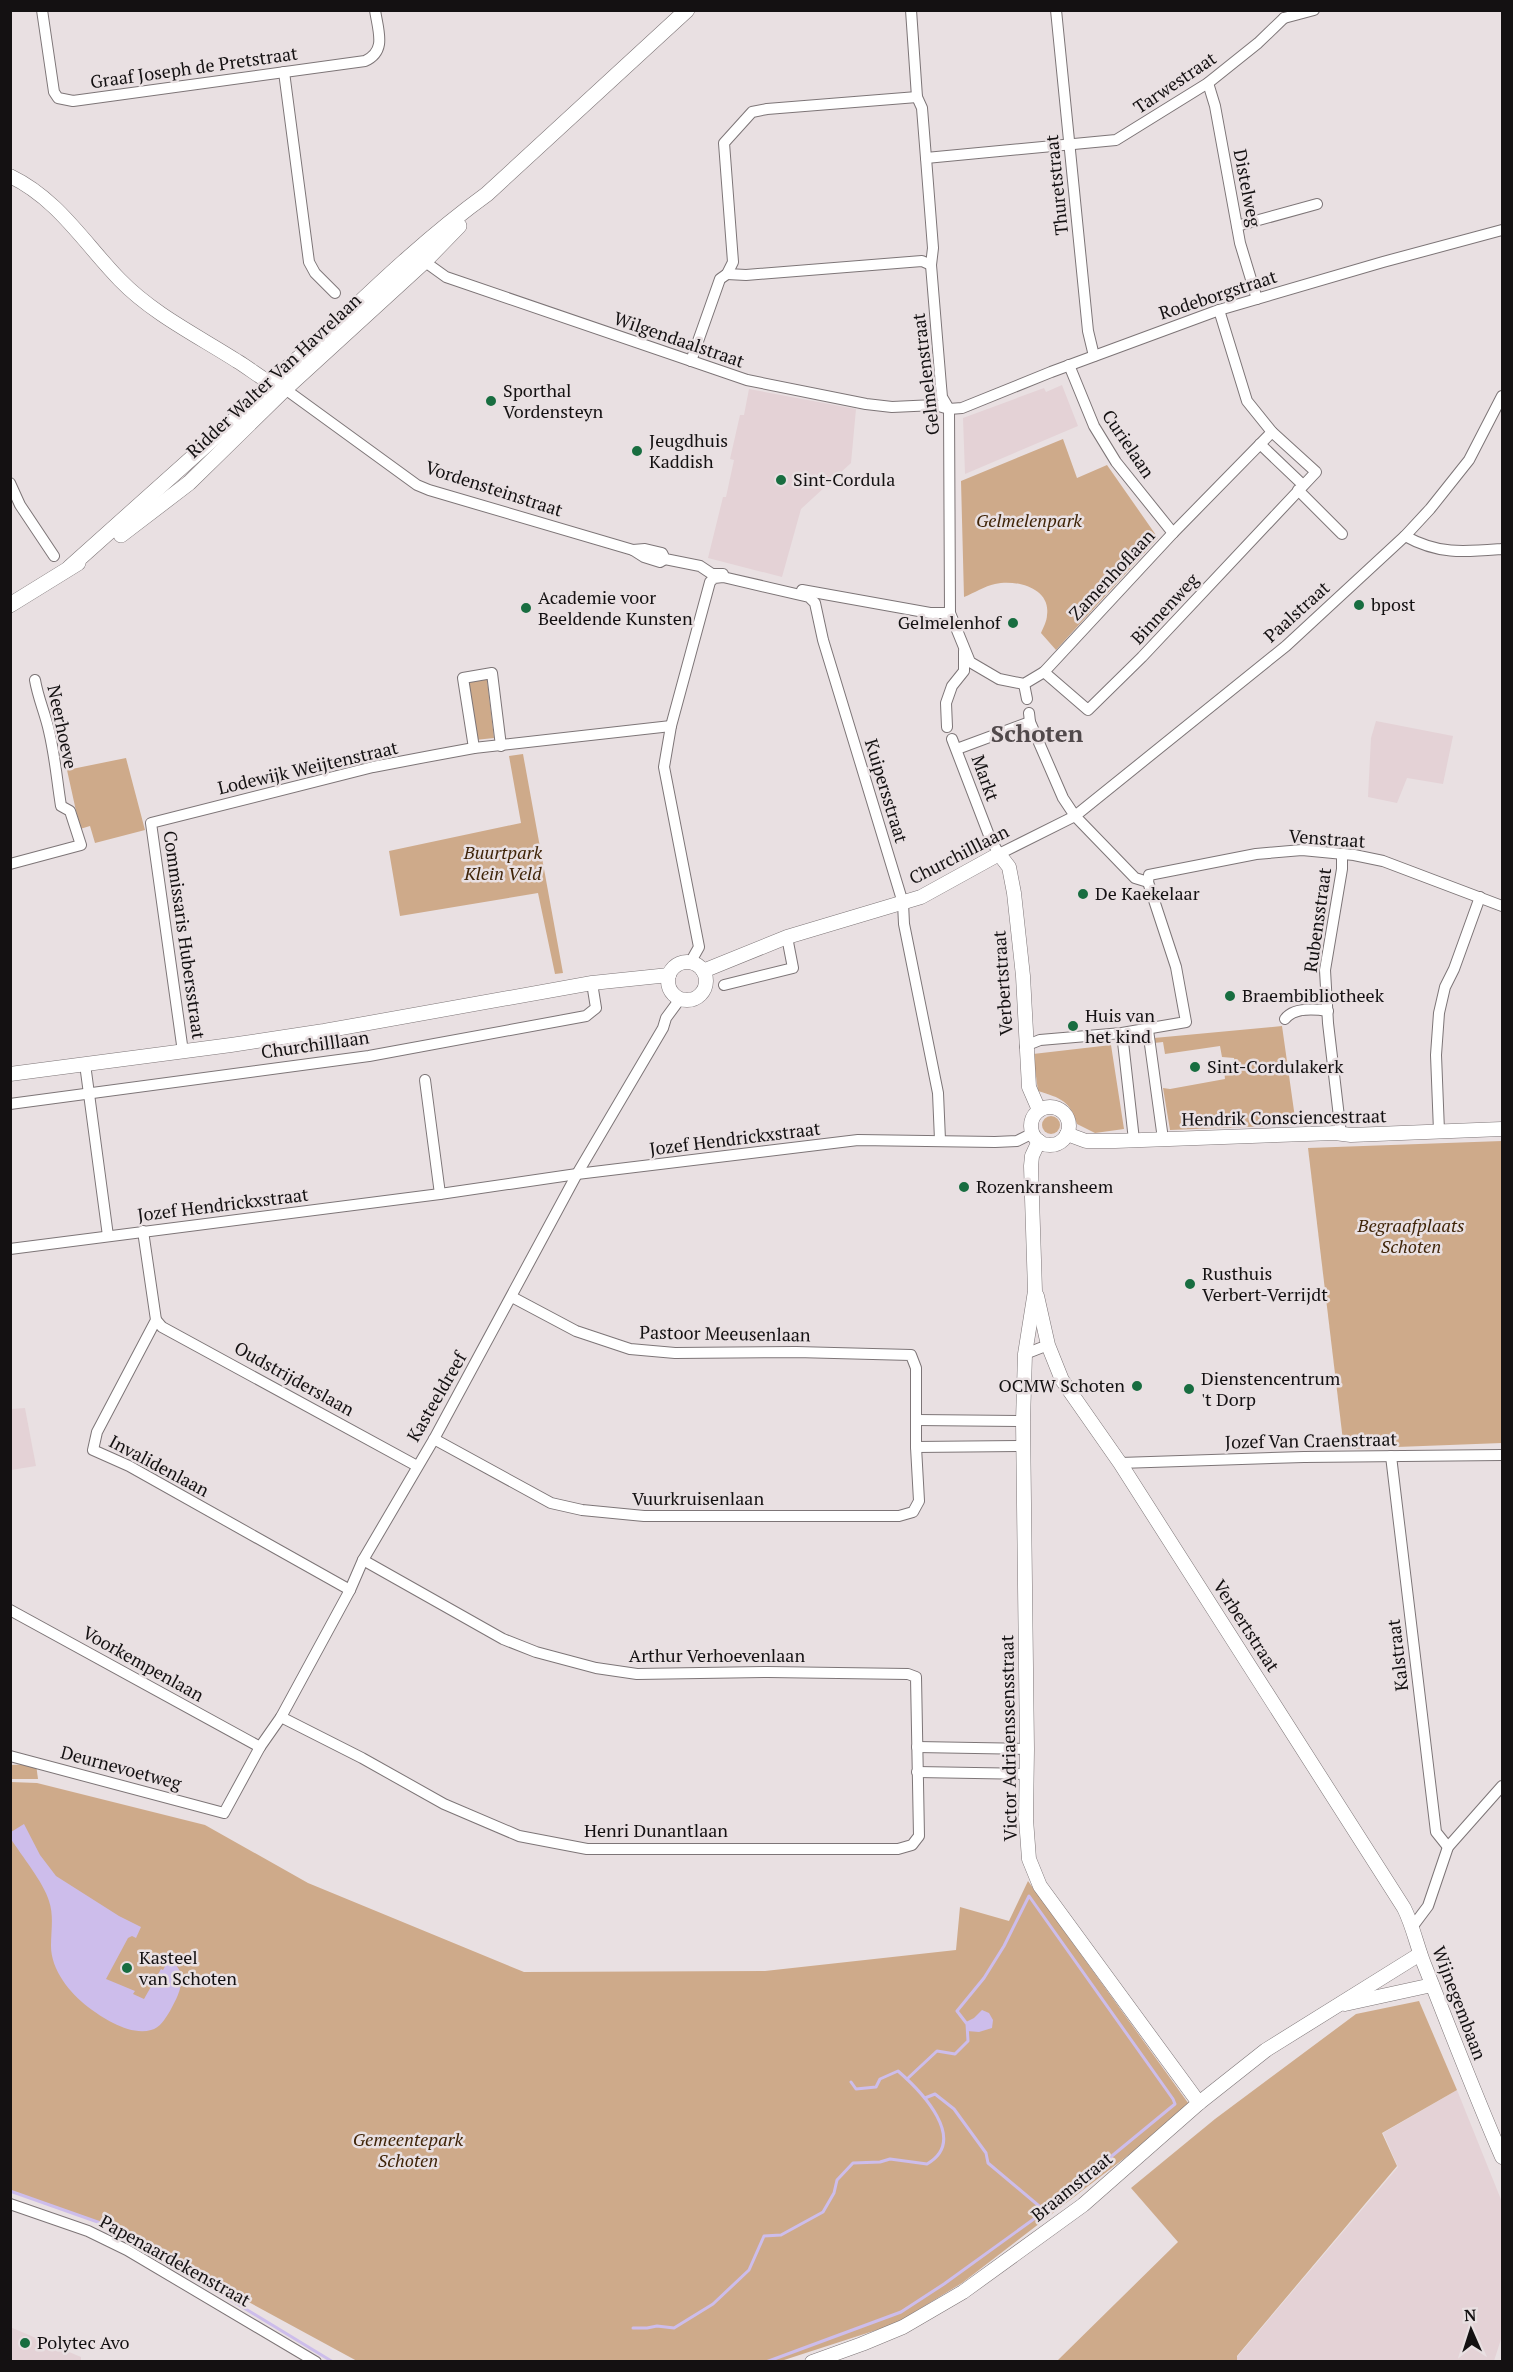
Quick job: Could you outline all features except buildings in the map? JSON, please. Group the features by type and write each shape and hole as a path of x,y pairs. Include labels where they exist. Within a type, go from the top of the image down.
{"main road":[{"name":"Ridder Walter Van Havrelaan","path":"664,30 677,10"},
{"name":"Ridder Walter Van Havrelaan","path":"10,605 112,542 189,483 418,258 457,216 487,194 687,10"},
{"name":"Ridder Walter Van Havrelaan","path":"70,567 251,405 268,383 418,258"}],"street":[{"name":"Graaf Joseph de Pretstraat","path":"42,10 54,92 58,98 66,101 102,98 365,61 374,57 379,51 380,42 375,10"},
{"name":"Gelmelenstraat","path":"911,10 917,97 922,108 933,248 931,265 942,397 949,409 950,613 964,651"},
{"name":"Thuretstraat","path":"1056,10 1088,331 1094,356"},
{"path":"1283,14 1314,10"},
{"name":"Tarwestraat","path":"926,158 1116,140 1208,83 1258,43 1283,14"},
{"path":"284,72 309,262 315,273 335,293"},
{"name":"Distelweg","path":"1208,83 1215,106 1237,226 1257,299"},
{"path":"691,361 720,279 727,274 733,262 724,143 752,112 917,97"},
{"name":"Vordensteinstraat","path":"10,176 40,193 56,206 122,282 152,307 268,383 285,389 417,485 500,513 633,550 645,549 662,553 665,559 700,566 712,574 728,573 812,592 930,613 950,613"},
{"path":"1237,226 1317,204"},
{"name":"Rodeborgstraat","path":"949,409 962,408 1069,365 1219,310 1503,230"},
{"name":"Wilgendaalstraat","path":"418,258 447,277 747,380 892,407 935,405 949,409"},
{"path":"727,274 746,275 922,261 931,265"},
{"path":"1219,310 1247,401 1272,432 1316,472 1300,487"},
{"name":"Curielaan","path":"1069,365 1094,426 1116,462 1173,533"},
{"name":"Paalstraat","path":"1075,816 1278,652 1405,536 1469,460 1503,396"},
{"name":"Zamenhoflaan","path":"1024,684 1044,672 1173,533 1272,432"},
{"path":"1260,444 1342,534"},
{"path":"10,483 20,505 54,556"},
{"name":"Binnenweg","path":"1044,672 1088,710 1142,657 1300,487"},
{"path":"1405,536 1420,544 1448,552 1503,549"},
{"name":"Kuipersstraat","path":"671,726 710,582 714,578 723,577 809,597 815,603 823,640 903,903 904,924 938,1093 940,1140"},
{"path":"964,651 970,662 985,673 999,679 1024,684 1028,699"},
{"path":"947,727 946,703 951,686 964,671 964,651"},
{"path":"474,748 463,678 492,673 501,746"},
{"name":"Neerhoeve","path":"10,864 81,845 70,811 61,806 49,730 38,699 35,680"},
{"name":"Markt","path":"999,854 990,838 954,744 1029,717 1064,798 1075,816 1135,878 1148,882"},
{"path":"671,726 664,767 699,947 690,963"},
{"name":"Lodewijk Weijtenstraat","path":"151,823 373,767 474,748 671,726"},
{"name":"Churchilllaan","path":"703,971 787,937 921,897 1075,816"},
{"name":"Commissaris Hubersstraat","path":"151,823 183,1052"},
{"name":"Venstraat","path":"1148,882 1149,875 1256,854 1302,850 1383,861 1503,906"},
{"name":"Verbertstraat","path":"999,854 1009,867 1014,893 1023,976 1029,1087 1040,1110 1032,1120 1036,1137 1031,1166 1035,1292 1025,1354"},
{"name":"Rubensstraat","path":"1341,1134 1325,970 1342,869 1342,854"},
{"path":"1025,1046 1040,1040 1148,1030 1186,1022 1176,967 1148,882"},
{"path":"1439,1131 1436,1055 1439,1013 1445,987 1454,969 1480,897"},
{"path":"724,985 793,968 787,937"},
{"path":"690,963 703,971 706,984 699,995 693,999 680,999 672,992 669,986 669,975 677,965 690,963"},
{"name":"Churchilllaan","path":"10,1074 324,1031 592,983 669,975"},
{"name":"Churchilllaan","path":"10,1104 369,1056 586,1016 596,1008 592,983"},
{"name":"Kasteeldreef","path":"224,1813 260,1747 281,1717 350,1590 363,1560 513,1297 577,1174 663,1028 666,1018 680,999"},
{"path":"1285,1018 1288,1014 1306,1010 1328,1011"},
{"path":"1148,1030 1163,1139"},
{"path":"1122,1033 1134,1140"},
{"path":"85,1064 108,1236"},
{"path":"425,1080 440,1194"},
{"path":"1036,1137 1052,1145 1058,1143 1067,1134 1069,1122 1063,1111 1051,1107 1040,1110"},
{"name":"Hendrik Consciencestraat","path":"1067,1134 1086,1141 1503,1129"},
{"name":"Jozef Hendrickxstraat","path":"10,1249 440,1194 577,1174 858,1140 1017,1141 1036,1137"},
{"path":"143,1231 156,1320"},
{"name":"Verbertstraat","path":"1035,1292 1048,1345 1062,1380 1120,1463 1396,1894 1413,1926"},
{"name":"Pastoor Meeusenlaan","path":"513,1297 576,1331 630,1349 675,1353 796,1352 912,1355"},
{"name":"Oudstrijderslaan","path":"156,1320 162,1327 417,1466"},
{"name":"Invalidenlaan","path":"156,1320 97,1432 93,1450 129,1466 350,1590"},
{"path":"1025,1354 1048,1345"},
{"name":"Victor Adriaenssensstraat","path":"1025,1354 1023,1421 1026,1819 1029,1859 1040,1886 1198,2103"},
{"name":"Vuurkruisenlaan","path":"434,1439 551,1503 582,1510 644,1516 899,1515 913,1512 919,1501 916,1368 912,1355"},
{"path":"917,1420 1023,1421"},
{"path":"916,1447 1024,1446"},
{"name":"Jozef Van Craenstraat","path":"1120,1463 1503,1455"},
{"name":"Kalstraat","path":"1390,1456 1436,1832 1448,1847"},
{"name":"Arthur Verhoevenlaan","path":"363,1560 503,1639 536,1652 596,1668 637,1674 768,1672 908,1674 916,1677"},
{"name":"Voorkempenlaan","path":"10,1610 260,1747"},
{"name":"Henri Dunantlaan","path":"281,1717 362,1758 444,1804 519,1836 587,1849 898,1849 912,1845 919,1836 916,1677"},
{"path":"917,1747 1027,1749"},
{"name":"Deurnevoetweg","path":"10,1756 224,1813"},
{"path":"917,1772 1027,1774"},
{"path":"1413,1926 1428,1906 1448,1847 1503,1786"},
{"name":"Wijnegembaan","path":"1413,1926 1420,1954 1432,1985 1503,2157"},
{"name":"Braamstraat","path":"812,2361 903,2327 963,2292 1083,2205 1198,2103 1266,2050 1334,2007 1370,1991 1420,1954"},
{"name":"Braamstraat","path":"1370,1991 1432,1985"},
{"name":"Papenaardekenstraat","path":"10,2204 88,2231 127,2250 316,2361"}],"shaded area":[{"path":"1062,385 1078,426 965,474 963,418 1044,388 1046,392"},
{"name":"Sint-Cordula","path":"749,389 856,409 851,463 801,509 782,577 708,558 723,497 726,497 734,460 730,459 740,415 744,415"},
{"path":"1376,721 1453,736 1443,784 1407,778 1397,803 1368,797 1371,738"},
{"path":"25,1408 36,1466 11,1470 11,1409"},
{"path":"24,1824 40,1855 56,1876 119,1916 141,1927 136,1938 132,1936 128,1938 106,1979 135,1991 133,1994 144,1999 169,1959 179,1970 180,1990 166,2017 157,2027 143,2031 126,2029 94,2012 68,1988 54,1964 52,1955 52,1918 49,1901 11,1839 11,1832"},
{"path":"982,2010 989,2013 993,2020 992,2028 979,2032 967,2031 966,2022"},
{"path":"1457,2090 1502,2202 1502,2336 1494,2361 1237,2361 1237,2357 1398,2167 1383,2133"},
{"name":"Polytec Avo","path":"10,2327 81,2357 81,2361 11,2361"}],"green space":[{"name":"Gelmelenpark","path":"1063,439 1077,478 1107,465 1158,538 1056,650 1041,633 1046,620 1047,606 1044,598 1038,592 1022,584 1003,583 987,586 964,597 961,481"},
{"path":"487,679 494,738 475,740 468,681"},
{"name":"Buurtpark Klein Veld","path":"523,754 563,973 555,974 538,893 400,916 389,851 521,823 509,756"},
{"path":"126,758 145,830 95,843 90,826 80,829 67,770"},
{"path":"1282,1026 1296,1125 1170,1130 1163,1088 1170,1089 1225,1079 1224,1069 1235,1064 1234,1058 1222,1057 1220,1046 1165,1054 1163,1042 1154,1043 1154,1038"},
{"path":"1111,1045 1124,1129 1095,1133 1077,1124 1071,1110 1064,1102 1038,1091 1033,1054"},
{"path":"1047,1116 1055,1116 1060,1121 1058,1132 1047,1134 1042,1129 1042,1121"},
{"name":"Begraafplaats Schoten","path":"1502,1141 1502,1443 1344,1449 1308,1148"},
{"path":"36,1764 38,1779 11,1779 10,1765"},
{"name":"Gemeentepark Schoten","path":"11,1782 37,1783 205,1825 308,1883 524,1972 765,1971 956,1950 960,1907 1009,1921 1028,1881 1191,2107 962,2283 895,2324 781,2361 357,2361 109,2226 11,2191"},
{"path":"1419,2001 1457,2090 1382,2133 1397,2166 1237,2356 1237,2361 1057,2361 1178,2242 1131,2188 1215,2119 1356,2014"}],"waterway":[{"path":"766,2362 901,2312 1045,2211 1175,2104 1029,1896 1004,1946 984,1978 957,2011 967,2024 968,2041 955,2054 937,2051 907,2079"},
{"path":"633,2328 657,2326 674,2328 713,2304 749,2270 764,2236 781,2235 823,2212 834,2193 837,2180 853,2163 880,2162 890,2159 927,2164 939,2154 943,2142 942,2129 937,2116 918,2091 898,2071 880,2079 876,2087 856,2089 851,2082"},
{"path":"925,2098 935,2094 954,2109 986,2153 988,2163 1045,2211"},
{"path":"10,2191 109,2226 333,2362"}],"place":[{"name":"Sporthal Vordensteyn","path":"491,401"},
{"name":"Jeugdhuis Kaddish","path":"637,451"},
{"name":"Sint-Cordula","path":"781,480"},
{"name":"bpost","path":"1359,605"},
{"name":"Academie voor Beeldende Kunsten","path":"526,608"},
{"name":"Gelmelenhof","path":"1013,623"},
{"name":"De Kaekelaar","path":"1083,894"},
{"name":"Braembibliotheek","path":"1230,996"},
{"name":"Huis van het kind","path":"1073,1026"},
{"name":"Sint-Cordulakerk","path":"1195,1067"},
{"name":"Rozenkransheem","path":"964,1187"},
{"name":"Rusthuis Verbert-Verrijdt","path":"1190,1284"},
{"name":"OCMW Schoten","path":"1137,1386"},
{"name":"Dienstencentrum 't Dorp","path":"1189,1389"},
{"name":"Kasteel van Schoten","path":"127,1968"},
{"name":"Polytec Avo","path":"25,2343"}],"district":[{"name":"Schoten","path":"1037,734"}]}
